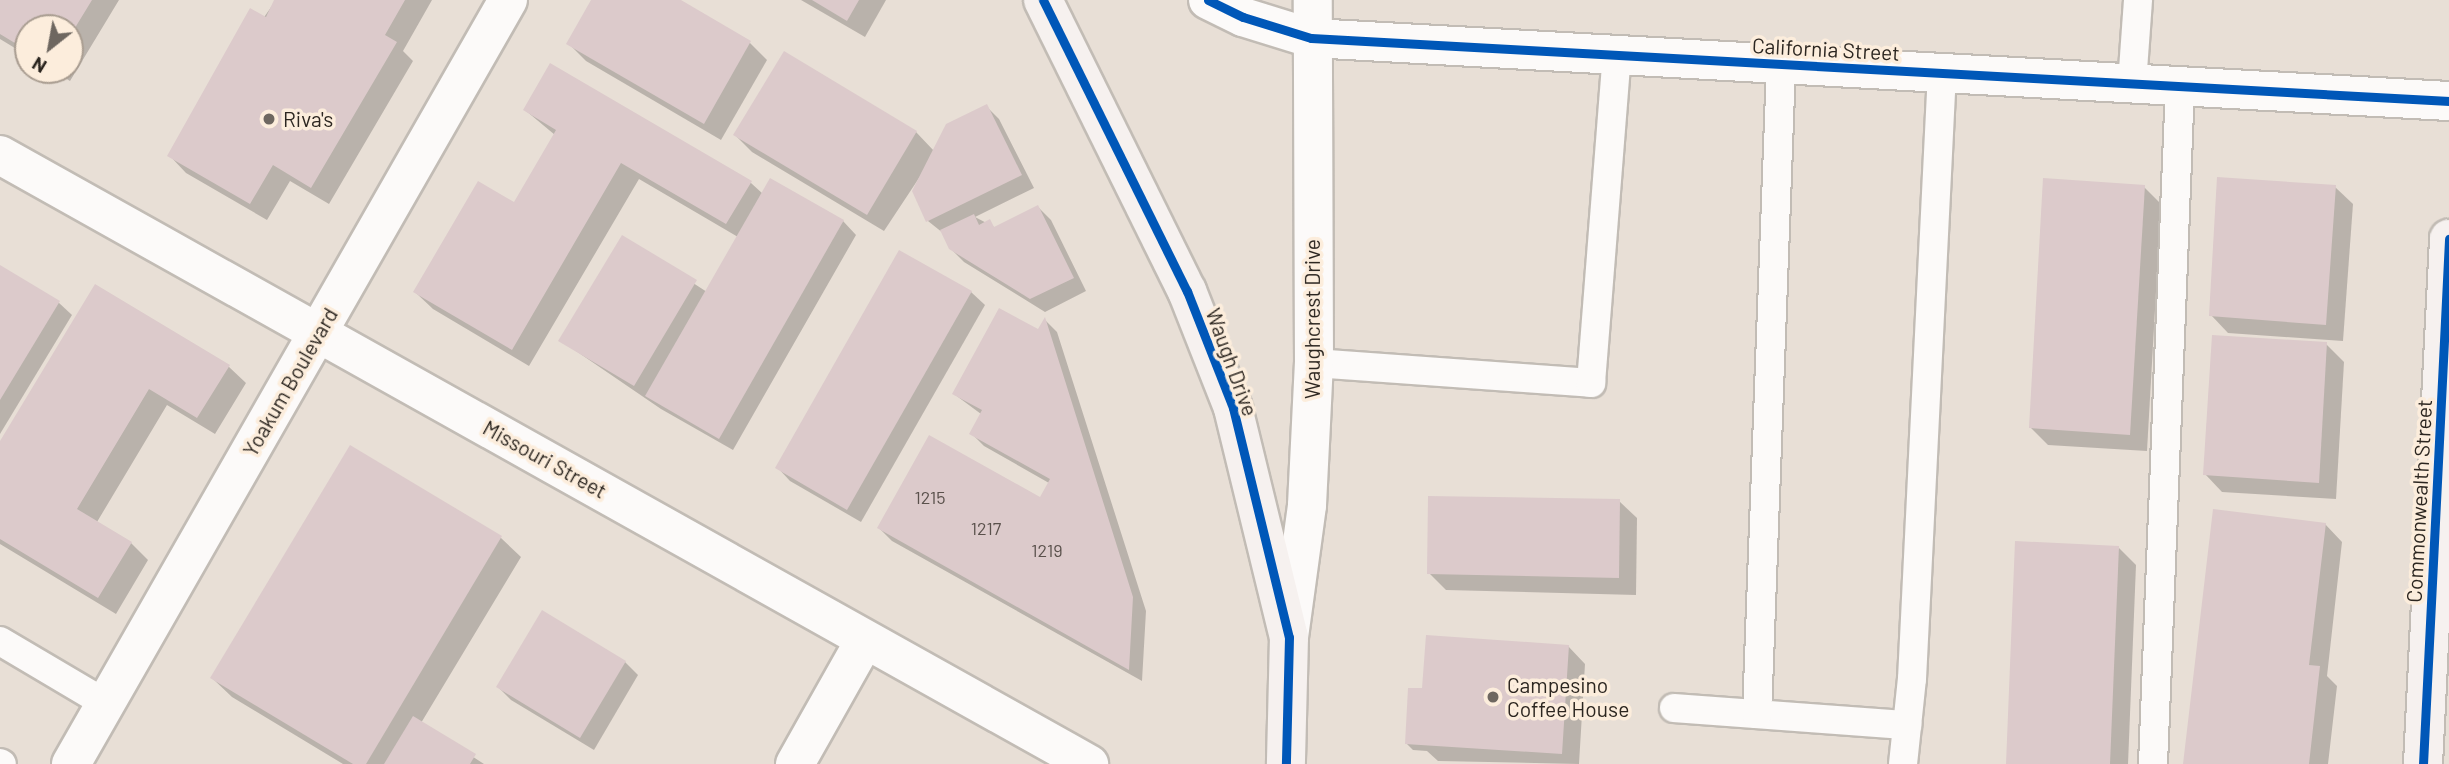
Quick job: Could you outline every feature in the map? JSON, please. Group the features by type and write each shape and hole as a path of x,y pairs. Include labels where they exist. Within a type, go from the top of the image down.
{"main road":[{"name":"Waugh Drive","path":"1043,0 1187,291 1233,408 1289,637 1286,764"},
{"name":"Commonwealth Street","path":"2423,764 2449,240"}],"street":[{"name":"Yoakum Boulevard","path":"71,764 508,0"},
{"name":"California Street","path":"1208,0 1243,17 1311,38 2449,101"},
{"name":"Waughcrest Drive","path":"1289,637 1307,505 1314,363 1311,38 1313,0"},
{"name":"Missouri Street","path":"0,155 1089,764"},
{"path":"795,764 865,639"}],"lane":[{"path":"2132,84 2138,0"},
{"path":"1314,363 1591,383 1617,55"},
{"path":"1757,714 1781,65"},
{"path":"1903,764 1942,73"},
{"path":"2153,764 2180,86"},
{"path":"0,641 105,703"},
{"path":"1674,708 1907,725"}],"building":[{"path":"0,0 92,0 83,14 14,14 14,42 0,34"},
{"name":"Riva's","path":"274,0 405,0 385,35 397,42 311,188 273,165 250,204 167,156 250,8 266,17"},
{"path":"591,0 681,0 751,41 704,124 566,44"},
{"path":"812,0 859,0 847,21"},
{"path":"784,51 917,131 867,215 733,135"},
{"path":"550,63 752,181 726,224 621,163 512,350 413,292 478,181 514,202 556,130 523,110"},
{"path":"987,104 1022,175 926,222 912,191 946,124"},
{"path":"2217,177 2336,185 2326,325 2209,316"},
{"path":"770,178 844,220 719,439 645,396"},
{"path":"2043,178 2145,185 2130,435 2029,428"},
{"path":"1038,205 1074,278 1030,299 949,249 940,230 974,214 979,225 990,219 994,227"},
{"path":"622,235 697,280 634,386 558,341"},
{"path":"899,250 972,291 847,510 775,468"},
{"path":"0,265 60,301 0,400"},
{"path":"95,284 230,365 197,418 149,389 77,509 132,542 98,598 0,539 0,441"},
{"path":"999,308 1038,329 1045,317 1133,597 1129,670 877,528 929,435 1040,497 1050,479 969,434 982,410 952,394"},
{"path":"2212,335 2327,342 2319,483 2203,475"},
{"path":"350,445 502,536 366,764 353,764 210,678"},
{"path":"1428,496 1620,499 1619,578 1427,574"},
{"path":"2213,509 2326,523 2309,665 2320,666 2309,764 2183,764"},
{"path":"2015,541 2119,546 2110,764 2006,764"},
{"path":"542,610 626,661 580,738 496,687"},
{"name":"Campesino Coffee House","path":"1426,635 1569,645 1562,754 1405,744 1408,688 1422,688"},
{"path":"413,716 476,754 470,764 384,764"}],"cycle path":[{"path":"1043,0 1187,291 1233,408 1289,637 1286,764"},
{"path":"1208,0 1243,17 1311,38 2449,101"},
{"path":"2423,764 2449,239"}],"place":[{"name":"Riva's","path":"269,119"},
{"name":"Campesino Coffee House","path":"1493,697"}]}
